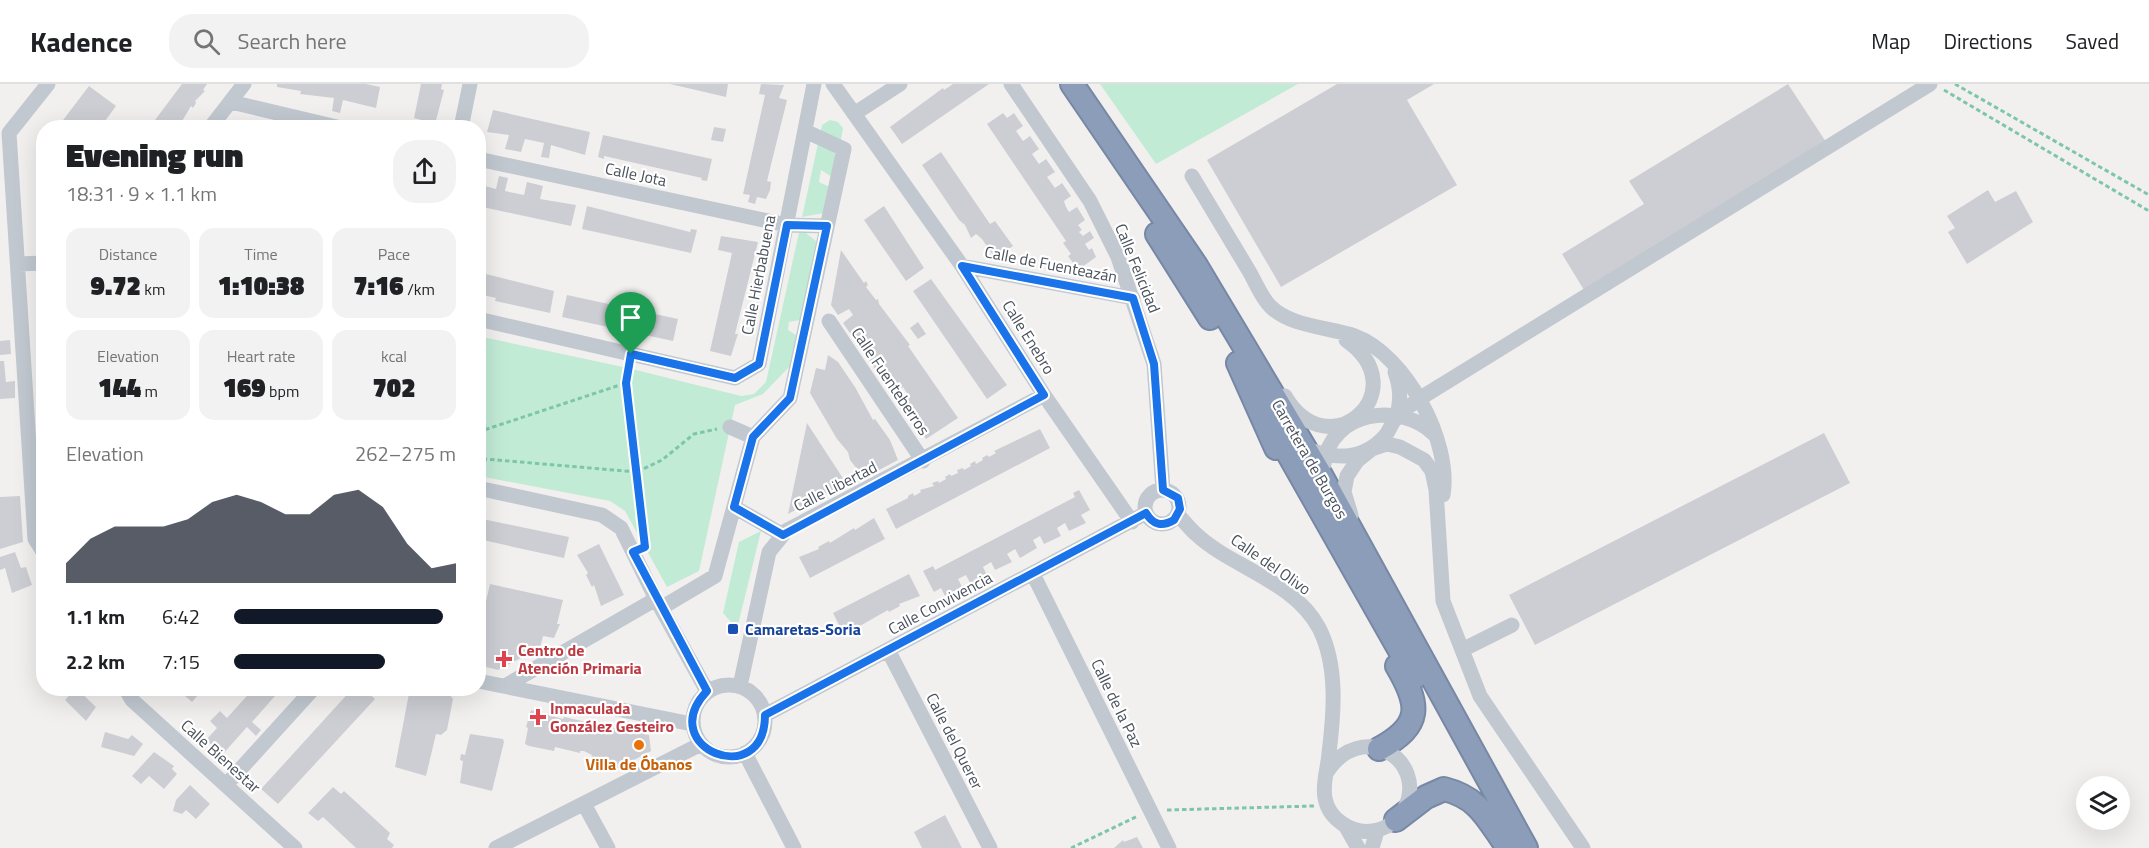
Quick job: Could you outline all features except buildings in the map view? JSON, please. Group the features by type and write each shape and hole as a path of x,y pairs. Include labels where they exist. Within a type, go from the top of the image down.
{"highway":[{"name":"Carretera de Burgos","path":"1066,84 1187,282 1241,355 1303,448 1323,467 1386,594 1526,848"},
{"name":"Carretera de Burgos","path":"1072,84 1195,264 1355,574 1513,848"},
{"path":"1241,355 1285,468 1412,691 1415,713 1407,729 1369,748"},
{"path":"1386,826 1426,797 1444,789 1465,794 1476,804 1508,848"}],"street":[{"path":"36,541 9,133 48,84"},
{"path":"216,120 244,84"},
{"path":"463,120 471,84"},
{"name":"Calle Hierbabuena","path":"486,321 735,378 759,364 814,84"},
{"name":"Calle Enebro","path":"833,84 962,266 1044,395 1132,522"},
{"path":"854,114 900,84"},
{"name":"Calle Felicidad","path":"1011,84 1090,201 1118,257 1154,364 1163,490"},
{"path":"1386,594 1373,556 1347,509 1344,492 1347,476 1357,461 1387,435 1397,416 1419,399 1935,86"},
{"path":"231,102 307,120"},
{"path":"506,686 715,576 753,437 790,398 844,149 805,131"},
{"name":"Calle Jota","path":"486,161 787,225 827,226"},
{"path":"1192,176 1270,307 1307,326 1355,336 1375,346 1389,358 1419,399 1437,436 1443,455 1444,491 1439,515"},
{"path":"18,264 36,263"},
{"name":"Calle de Fuenteazán","path":"962,266 1133,298"},
{"path":"1187,282 1241,354 1288,435 1303,448"},
{"name":"Calle Fuenteberros","path":"829,321 923,461"},
{"path":"1334,331 1359,349 1369,361 1376,398 1382,407 1397,416"},
{"path":"1241,355 1264,363 1289,404 1302,418 1317,425 1336,426 1376,414 1412,419 1427,427 1437,436"},
{"path":"1389,358 1400,385 1401,400 1393,430 1400,447"},
{"path":"1355,574 1346,540 1321,491 1323,467 1327,448 1340,432 1365,410 1372,395 1373,377"},
{"name":"Calle Libertad","path":"740,686 769,552 783,535 1044,395"},
{"path":"730,426 753,437"},
{"path":"1323,467 1387,444 1400,447 1424,460 1432,471 1439,515 1443,601 1480,696 1583,848"},
{"path":"486,490 602,515 621,528 658,604 707,691"},
{"path":"1163,490 1178,498 1178,515 1174,520 1161,525 1155,523 1146,513 1148,497 1163,490"},
{"path":"734,507 783,535"},
{"name":"Calle Convivencia","path":"765,715 1146,513"},
{"name":"Calle del Olivo","path":"1178,515 1197,536 1262,576 1303,607 1318,627 1330,657 1332,726 1327,772"},
{"name":"Calle de la Paz","path":"1033,574 1169,848"},
{"path":"1462,650 1512,625"},
{"name":"Calle del Querer","path":"888,650 990,848"},
{"path":"486,682 692,724"},
{"path":"729,684 740,686 757,697 765,715 761,737 745,753 722,757 701,744 692,724 693,712 698,700 707,691 729,684"},
{"name":"Calle Bienestar","path":"130,696 296,848"},
{"path":"226,785 307,696"},
{"path":"1332,726 1343,741 1397,759 1405,770 1409,783 1407,803 1386,826 1372,848"},
{"path":"496,848 701,744"},
{"path":"1358,848 1345,825 1331,812 1324,786 1327,772 1335,760 1346,752 1369,748"},
{"path":"745,753 794,848"},
{"path":"584,804 608,848"},
{"path":"1345,825 1366,832 1386,826"}],"path":[{"path":"1955,84 2149,195"},
{"path":"1935,86 2149,211"},
{"path":"631,354 626,383 645,547 633,552"},
{"path":"486,429 626,383"},
{"path":"486,459 637,472 662,460 693,434 730,426"},
{"path":"1071,848 1150,811 1328,806"}],"green space":[{"path":"1100,84 1298,84 1156,164"},
{"path":"830,120 838,122 843,128 840,144 843,156 832,177 821,170 819,182 830,187 824,213 802,217 822,125"},
{"path":"800,228 817,242 800,320 789,322 788,330 796,335 791,365 763,394 735,405 699,571 667,587 625,511 610,501 486,477 486,338 628,368 741,396 754,394 766,382"},
{"path":"761,531 737,629 723,613 739,542"}],"place":[{"name":"Camaretas-Soria","path":"733,629"},
{"name":"Centro de Atención Primaria","path":"504,659"},
{"name":"Inmaculada González Gesteiro","path":"538,717"},
{"name":"Villa de Óbanos","path":"639,745"}],"route":[{"path":"787,225 827,226 790,398 753,437 734,507 783,535 786,531 923,461 1044,395 962,266 1133,298 1154,364 1163,490 1169,491 1178,498 1180,509 1174,520 1161,525 1149,519 1146,513 765,715 765,726 755,747 734,757 722,757 710,752 695,735 692,724 693,712 698,700 707,691 633,552 645,547 626,383 631,354 735,378 759,364 787,225"}]}
